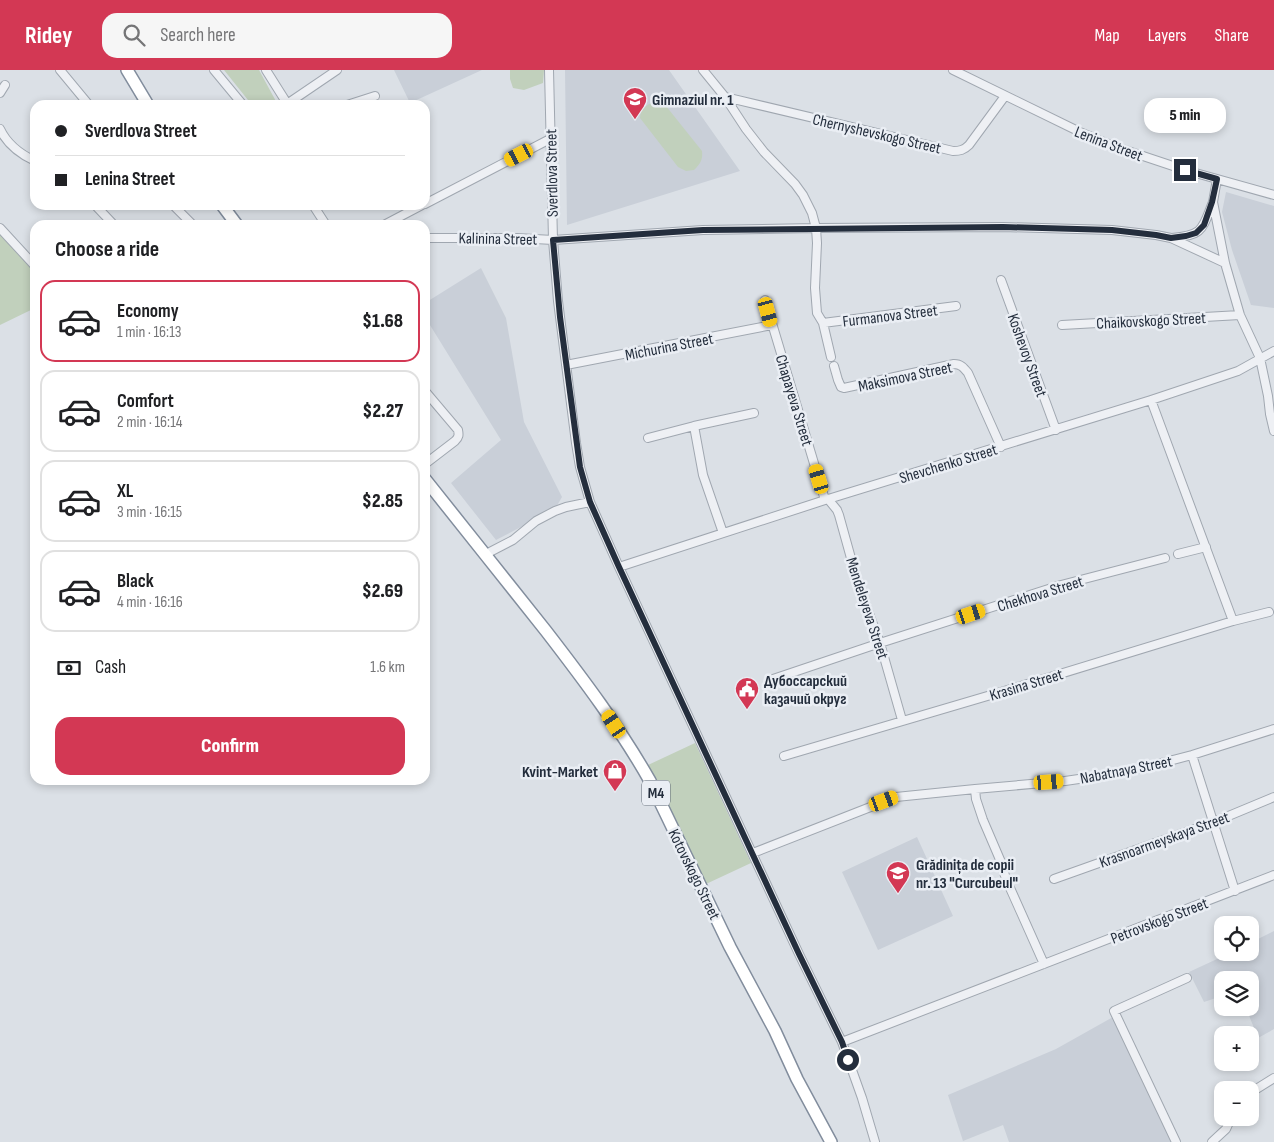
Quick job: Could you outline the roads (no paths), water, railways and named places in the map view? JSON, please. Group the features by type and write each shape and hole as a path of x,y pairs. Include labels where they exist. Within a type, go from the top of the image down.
{"highway":[{"path":"127,70 145,100"},
{"name":"Kotovskogo Street","path":"430,485 592,690 639,762 730,947 775,1031 797,1079 830,1142"}],"street":[{"path":"60,70 85,100"},
{"path":"214,70 239,100"},
{"path":"266,70 285,100"},
{"path":"293,100 337,70"},
{"name":"Sverdlova Street","path":"549,70 553,240 558,301 580,467 590,502 799,954 842,1042 875,1142"},
{"path":"703,70 764,152 795,184 812,213 817,243 814,288 817,313 823,323 831,357"},
{"name":"Lenina Street","path":"953,70 1080,132 1116,147 1274,195"},
{"path":"0,93 5,85"},
{"path":"363,100 376,96"},
{"name":"Chernyshevskogo Street","path":"724,97 958,151 969,145 1005,96"},
{"path":"0,129 3,136 18,152 30,158"},
{"path":"430,201 550,139"},
{"path":"1171,238 1196,233 1204,225 1217,179"},
{"path":"1212,202 1225,263 1240,314 1260,358 1274,431"},
{"path":"100,210 109,220"},
{"path":"178,210 188,220"},
{"path":"394,220 413,210"},
{"name":"Kalinina Street","path":"430,238 553,240 703,230 816,228 1013,227 1112,230 1171,238 1225,263"},
{"path":"0,228 30,261"},
{"name":"Koshevoy Street","path":"1001,280 1056,430"},
{"name":"Chapayeva Street","path":"765,300 826,499"},
{"name":"Furmanova Street","path":"823,323 956,306"},
{"name":"Chaikovskogo Street","path":"1062,325 1240,314"},
{"name":"Michurina Street","path":"566,365 772,325"},
{"name":"Shevchenko Street","path":"619,567 826,499 1151,400 1238,371 1274,351"},
{"name":"Maksimova Street","path":"834,366 841,387 847,388 959,364 968,373 1001,447"},
{"path":"430,397 458,430 459,434 455,441 430,460"},
{"path":"1151,400 1233,621"},
{"path":"648,438 754,413"},
{"path":"694,426 704,474 723,533"},
{"name":"Mendeleyeva Street","path":"826,499 837,510 839,515 859,587 880,643 902,720"},
{"path":"486,554 514,540 536,521 555,511 590,502"},
{"path":"1178,554 1206,547"},
{"name":"Chekhova Street","path":"773,678 1061,585 1164,558"},
{"name":"Krasina Street","path":"784,756 1233,621 1269,612"},
{"name":"Nabatnaya Street","path":"753,853 896,797 1065,781 1108,775 1136,770 1192,755 1274,730"},
{"path":"1192,755 1235,890"},
{"path":"975,789 976,799 983,820 1001,862 1006,880 1044,964"},
{"name":"Krasnoarmeyskaya Street","path":"1054,879 1214,822 1274,797"},
{"name":"Petrovskogo Street","path":"842,1042 1274,875"},
{"path":"1176,1142 1114,1011 1187,978"},
{"path":"1259,1087 1274,1078"},
{"path":"1212,1142 1227,1126"}],"place":[{"name":"Gimnaziul nr. 1","path":"635,120"},
{"name":"Дубоссарский казачий округ","path":"747,710"},
{"name":"Kvint-Market","path":"615,792"},
{"name":"Grădinița de copii nr. 13 \"Curcubeul\"","path":"898,894"}]}
